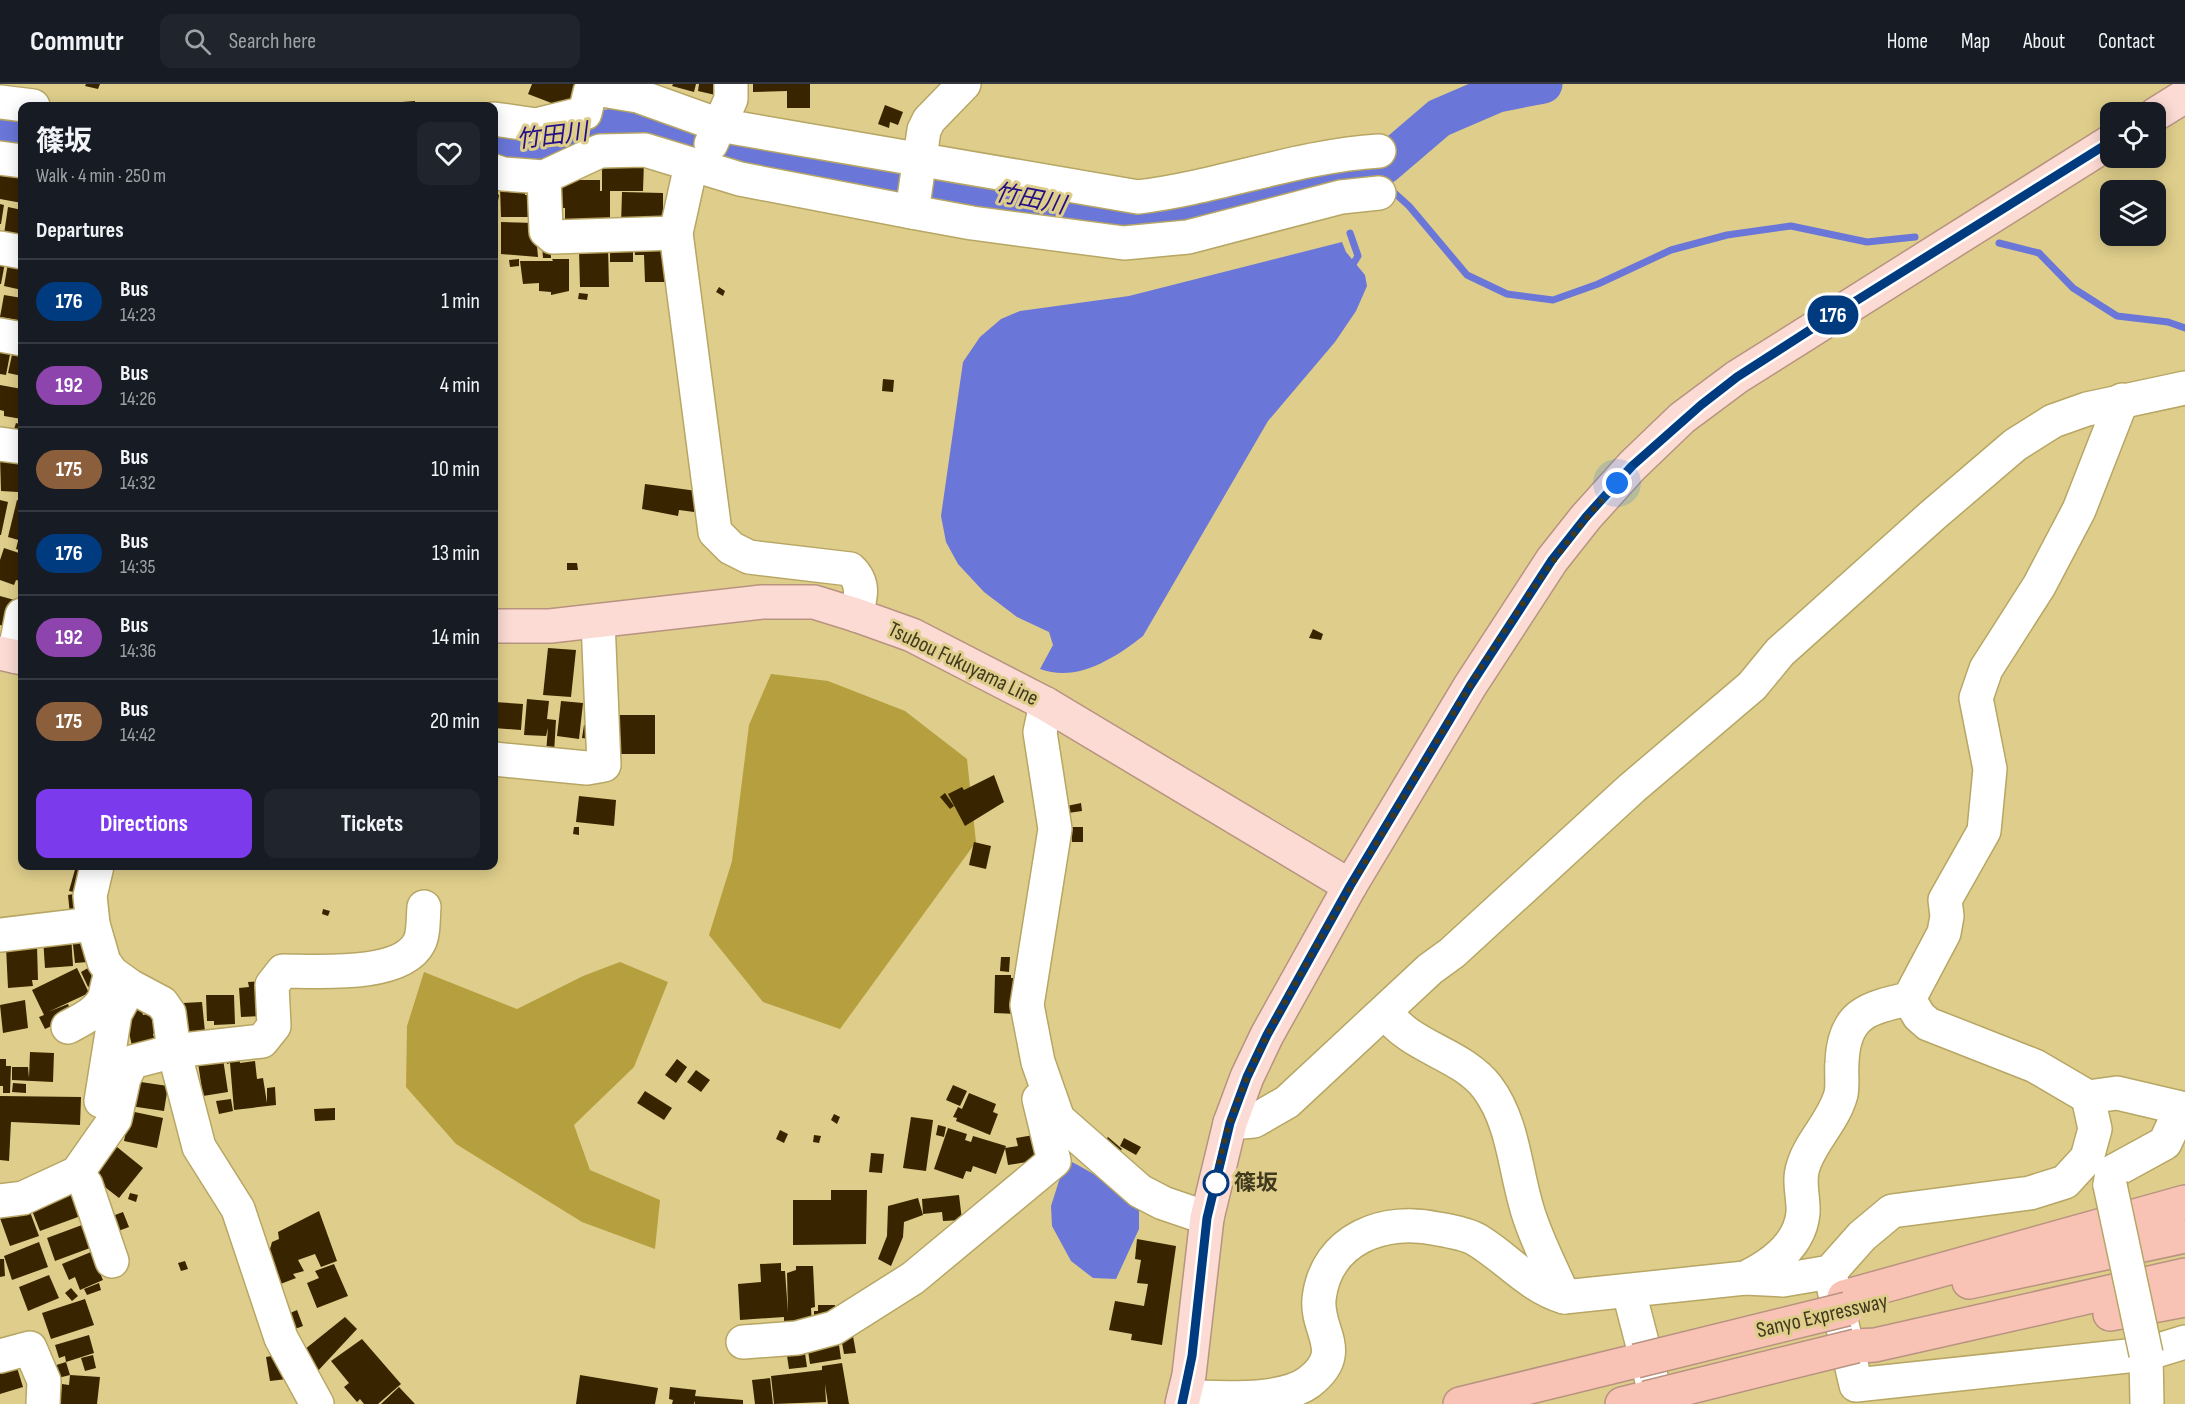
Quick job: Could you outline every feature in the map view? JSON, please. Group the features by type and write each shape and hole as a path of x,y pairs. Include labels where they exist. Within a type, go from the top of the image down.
{"highway":[{"path":"1840,1293 2185,1202"},
{"name":"Sanyo Expressway","path":"1460,1404 1699,1346 1840,1293 2185,1236"},
{"name":"Sanyo Expressway","path":"1642,1402 1866,1346 2185,1275"},
{"path":"1866,1346 1944,1345 2185,1300"}],"main road":[{"path":"2166,108 2185,96"},
{"path":"1183,1401 1199,1296 1207,1218 1230,1123 1247,1077 1267,1035 1350,886 1516,613 1586,517 1632,466 1682,418 1737,377 2100,148"},
{"name":"Tsubou Fukuyama Line","path":"498,631 762,602 814,602 912,634 1047,704 1350,886"}],"street":[{"path":"731,84 731,99 707,149 676,233 715,532 731,548 749,558 850,569 856,575 862,592 856,615"},
{"path":"913,207 924,130 929,120 964,84"},
{"path":"593,132 590,92 602,90 638,96 707,149 740,179 913,207 972,223 1124,243 1188,237 1341,197 1379,193"},
{"path":"0,102 18,104"},
{"path":"498,120 593,132 645,150 707,149 920,164 1138,197 1180,192 1336,153 1379,151"},
{"path":"498,172 544,177 593,132"},
{"path":"0,158 18,160"},
{"path":"544,177 546,231 553,237 676,233"},
{"path":"0,248 18,251"},
{"path":"0,335 18,338"},
{"path":"1230,1123 1254,1121 1287,1102 1430,969 1452,953 1632,788 1752,686 1780,652 1933,514 2015,445 2053,421 2122,400 2185,388"},
{"path":"1745,1278 1768,1267 1782,1255 1797,1234 1803,1214 1803,1166 1840,1098 1843,1045 1851,1024 1871,1009 1909,999 1944,933 1947,916 1945,900 1984,831 1990,770 1976,698 1986,669 2039,586 2079,510 2122,400"},
{"path":"0,444 18,446"},
{"path":"498,759 587,768 603,765 598,621"},
{"path":"12,656 18,631"},
{"path":"1047,704 1040,732 1055,829 1027,1005 1038,1062 1058,1119 1140,1191 1163,1203 1207,1218"},
{"path":"96,870 90,896 93,924 104,962 121,980 162,1003 169,1013 174,1051 199,1147 238,1209 281,1338 317,1404"},
{"path":"0,1201 23,1198 77,1173 115,1119 124,1078 132,1062 174,1051 262,1041 274,1026 272,985 283,971 362,971 386,965 411,951 419,943 424,907"},
{"path":"0,935 93,924"},
{"path":"68,1027 92,1013 104,999 106,984 121,980"},
{"path":"101,1101 121,980"},
{"path":"1909,999 1919,1016 1928,1024 2035,1066 2088,1097 2117,1093 2181,1108 2164,1143 2112,1172 2110,1185 2146,1354 2147,1404"},
{"path":"1386,1012 1395,1025 1470,1068 1488,1088 1502,1115 1531,1222 1564,1297"},
{"path":"743,1342 797,1338 834,1328 913,1278 1054,1161 1031,1066 1038,1062"},
{"path":"2088,1097 2095,1129 2087,1158 2065,1182 2030,1193 1892,1211 1862,1236 1840,1293 1856,1385 2146,1354 2185,1342"},
{"path":"77,1173 86,1185 112,1261"},
{"path":"1183,1401 1270,1396 1307,1384 1319,1373 1328,1356 1328,1338 1319,1302 1323,1277 1336,1256 1353,1239 1372,1230 1412,1224 1476,1238 1546,1292 1564,1297 1629,1292 1745,1278 1783,1280 1840,1293"},
{"path":"1629,1292 1642,1402"},
{"path":"0,1356 30,1348 44,1380 43,1404"}],"shaded area":[{"path":"771,674 828,681 905,711 967,759 976,842 840,1029 763,1002 709,935 732,861 749,725"},
{"path":"620,962 668,982 634,1067 574,1125 590,1170 660,1200 655,1249 582,1222 456,1144 406,1087 407,1026 424,972 517,1009 583,976"}],"water":[{"path":"1342,242 1346,252 1365,275 1367,286 1356,311 1335,342 1268,421 1143,636 1108,660 1081,671 1054,673 1040,669 1053,645 1049,632 1017,617 984,592 958,564 946,542 941,516 963,362 980,337 1001,319 1020,311 1129,296"},
{"path":"1066,1159 1105,1181 1139,1210 1139,1229 1116,1279 1093,1278 1071,1261 1052,1226 1051,1206"}],"building":[{"path":"86,84 100,84 98,89 85,86"},
{"path":"532,84 577,84 567,109 528,94"},
{"path":"673,84 696,84 694,92 672,86"},
{"path":"699,84 725,84 724,97 698,91"},
{"path":"753,84 810,84 810,108 787,108 787,91 753,92"},
{"path":"885,105 903,112 898,125 890,122 889,128 878,124"},
{"path":"602,160 644,161 643,191 610,191 610,220 565,228 565,208 552,208 559,180 600,180 600,191 602,191"},
{"path":"0,169 18,172 18,202 0,199"},
{"path":"500,187 525,187 525,195 536,195 536,217 501,217"},
{"path":"622,192 663,193 663,225 621,224"},
{"path":"0,204 4,205 1,224 0,224"},
{"path":"8,207 18,209 18,244 3,241"},
{"path":"501,222 535,223 538,257 501,254"},
{"path":"660,241 660,250 668,250 669,282 645,282 644,255 635,255 634,243"},
{"path":"610,243 633,243 633,262 610,262"},
{"path":"550,244 551,258 543,258 542,245"},
{"path":"608,246 609,287 580,287 579,250"},
{"path":"0,256 6,257 1,284 0,284"},
{"path":"9,258 18,259 18,289 4,286"},
{"path":"519,259 519,266 510,267 509,260"},
{"path":"552,259 569,259 569,291 551,295 551,292 539,291 539,283 523,284 520,261 553,261"},
{"path":"719,287 725,291 723,296 716,292"},
{"path":"579,293 588,294 587,300 578,299"},
{"path":"4,295 18,297 18,320 0,317"},
{"path":"0,342 12,344 6,375 0,374"},
{"path":"14,346 18,346 18,375 8,373"},
{"path":"883,379 894,380 893,392 882,391"},
{"path":"0,385 18,388 18,418 4,416 4,411 0,410"},
{"path":"16,423 18,424 18,438 12,436"},
{"path":"18,455 18,492 1,491 0,456"},
{"path":"645,484 697,491 694,512 679,510 678,516 642,509"},
{"path":"0,500 8,502 1,535 0,535"},
{"path":"17,500 18,540 8,537"},
{"path":"4,548 18,553 18,580 16,580 14,585 0,580 0,560"},
{"path":"567,563 577,563 578,570 567,570"},
{"path":"0,596 18,601 11,628 0,625"},
{"path":"1313,629 1323,634 1321,640 1309,638"},
{"path":"548,648 576,650 571,697 543,695"},
{"path":"527,699 549,701 547,719 556,720 554,753 546,753 548,728 546,736 524,735"},
{"path":"561,701 583,703 579,739 557,736"},
{"path":"498,702 523,704 521,730 498,728"},
{"path":"619,715 655,715 655,754 621,754"},
{"path":"584,725 592,726 591,739 582,738"},
{"path":"994,775 1004,802 965,826 948,794 962,787 964,790"},
{"path":"945,793 954,806 950,809 940,797"},
{"path":"579,796 616,800 614,826 576,822"},
{"path":"1081,803 1082,811 1068,813 1067,806"},
{"path":"574,827 579,827 579,835 573,834"},
{"path":"1071,827 1083,827 1083,842 1072,842"},
{"path":"974,842 991,846 986,869 969,865"},
{"path":"75,870 84,870 78,893 69,891"},
{"path":"79,893 82,913 70,915 68,895"},
{"path":"323,909 330,911 328,916 322,914"},
{"path":"85,934 88,962 75,963 72,936"},
{"path":"71,936 73,966 45,968 43,938"},
{"path":"37,946 38,980 32,980 33,986 8,988 6,947"},
{"path":"1001,957 1010,957 1009,972 1000,971"},
{"path":"77,968 89,993 48,1012 68,1004 73,1016 45,1029 39,1017 44,1015 32,990"},
{"path":"88,968 95,983 88,987 81,972"},
{"path":"995,975 1011,975 1011,978 1018,978 1017,1014 994,1013"},
{"path":"261,981 263,1016 241,1017 239,988 249,987 248,982"},
{"path":"206,995 234,995 235,1024 214,1025 214,1021 207,1021"},
{"path":"25,1000 28,1028 3,1033 0,1005"},
{"path":"202,1002 205,1032 185,1033 183,1003"},
{"path":"141,1008 143,1015 153,1013 158,1032 153,1034 155,1041 132,1046 126,1019 133,1017 132,1010"},
{"path":"238,1050 240,1063 255,1061 257,1079 263,1078 267,1103 267,1088 275,1087 276,1105 234,1110 230,1063 227,1064 226,1052"},
{"path":"30,1052 54,1053 53,1082 12,1080 12,1067 28,1067 29,1078"},
{"path":"222,1052 228,1092 203,1096 198,1063"},
{"path":"0,1059 6,1059 6,1066 11,1066 10,1093 3,1093 3,1086 0,1086"},
{"path":"677,1059 687,1067 676,1083 665,1075"},
{"path":"696,1070 710,1080 701,1092 687,1082"},
{"path":"134,1081 168,1086 164,1111 130,1106"},
{"path":"13,1083 26,1084 26,1093 12,1092"},
{"path":"953,1085 967,1091 960,1106 946,1100"},
{"path":"645,1091 672,1108 664,1120 637,1103"},
{"path":"969,1093 996,1104 993,1112 998,1114 990,1135 956,1121 957,1118 953,1117 958,1107 962,1109"},
{"path":"0,1096 81,1097 80,1125 11,1122 9,1161 0,1160"},
{"path":"231,1099 233,1111 219,1114 216,1101"},
{"path":"335,1108 335,1120 315,1121 314,1109"},
{"path":"130,1111 163,1118 157,1148 124,1141"},
{"path":"834,1114 840,1117 837,1124 831,1120"},
{"path":"911,1117 933,1120 926,1171 903,1168"},
{"path":"938,1125 946,1127 944,1137 936,1135"},
{"path":"948,1128 967,1134 965,1140 971,1142 973,1136 1006,1146 996,1174 973,1166 971,1172 966,1171 963,1179 934,1169"},
{"path":"780,1130 788,1134 784,1143 776,1139"},
{"path":"1040,1134 1044,1154 1032,1156 1033,1161 1008,1165 1005,1148 1018,1146 1016,1138"},
{"path":"814,1135 821,1136 819,1143 813,1142"},
{"path":"1108,1137 1122,1149 1115,1157 1101,1145"},
{"path":"1124,1138 1141,1147 1136,1155 1120,1146"},
{"path":"117,1147 143,1168 119,1198 92,1177"},
{"path":"871,1153 884,1154 882,1173 869,1172"},
{"path":"77,1190 86,1214 40,1231 31,1208"},
{"path":"831,1190 867,1190 866,1244 793,1245 793,1200 831,1200"},
{"path":"130,1193 138,1195 136,1202 128,1199"},
{"path":"959,1195 962,1220 943,1221 942,1212 923,1214 922,1199"},
{"path":"918,1198 923,1215 904,1222 903,1237 891,1266 878,1259 887,1236 888,1206"},
{"path":"319,1211 337,1261 321,1267 315,1254 298,1260 304,1271 293,1274 296,1278 278,1285 268,1256 272,1242 279,1239 278,1232"},
{"path":"15,1212 16,1217 30,1212 39,1236 10,1246 0,1218"},
{"path":"123,1212 129,1227 113,1233 107,1218"},
{"path":"82,1225 84,1230 93,1226 90,1248 55,1261 47,1238"},
{"path":"1137,1239 1176,1246 1162,1345 1131,1340 1132,1334 1109,1330 1115,1301 1144,1306 1148,1284 1137,1283 1141,1260 1135,1259"},
{"path":"39,1242 48,1267 12,1280 4,1256"},
{"path":"91,1252 103,1280 80,1290 75,1277 69,1280 62,1264"},
{"path":"0,1259 4,1259 5,1276 0,1277"},
{"path":"185,1261 188,1269 181,1271 178,1263"},
{"path":"781,1263 781,1271 785,1271 788,1313 787,1273 796,1270 796,1266 813,1266 815,1307 811,1308 812,1325 784,1326 784,1317 740,1320 738,1284 761,1282 760,1264"},
{"path":"334,1264 348,1296 317,1308 307,1283 319,1278 315,1271"},
{"path":"49,1275 59,1298 28,1311 19,1287"},
{"path":"99,1283 101,1290 87,1295 84,1289"},
{"path":"71,1288 78,1296 72,1301 65,1293"},
{"path":"85,1299 94,1325 51,1339 42,1313"},
{"path":"818,1305 835,1305 835,1322 814,1322 814,1311 818,1311"},
{"path":"297,1310 303,1326 287,1332 288,1314"},
{"path":"345,1317 357,1329 315,1374 299,1354"},
{"path":"89,1335 94,1353 66,1362 65,1356 59,1358 55,1345"},
{"path":"853,1336 856,1353 844,1354 841,1337"},
{"path":"838,1338 841,1359 810,1364 807,1344"},
{"path":"362,1339 401,1384 378,1404 364,1404 360,1399 357,1402 344,1387 349,1383 331,1361"},
{"path":"804,1346 807,1367 789,1369 786,1349"},
{"path":"93,1355 96,1368 85,1371 81,1358"},
{"path":"278,1355 287,1379 270,1381 266,1357"},
{"path":"15,1361 23,1387 0,1394 0,1366"},
{"path":"66,1362 70,1375 54,1379 50,1367"},
{"path":"842,1363 849,1404 828,1404 825,1384 826,1402 774,1404 771,1376 822,1370 822,1366"},
{"path":"70,1375 100,1377 97,1404 60,1404 62,1384 69,1385"},
{"path":"580,1375 658,1388 655,1404 576,1404"},
{"path":"770,1378 773,1404 755,1404 752,1380"},
{"path":"399,1387 415,1404 381,1404"},
{"path":"670,1387 696,1390 695,1396 743,1400 743,1404 695,1404 694,1401 694,1404 672,1404 673,1400 669,1399"}],"waterway":[{"name":"竹田川","path":"498,141 518,144 632,125 1124,217 1165,216 1367,173 1384,165 1439,118 1497,93 1543,84"},
{"name":"竹田川","path":"0,128 18,130"},
{"path":"1367,173 1381,181"},
{"path":"1389,188 1409,206 1467,275 1507,294 1553,300 1598,284 1671,250 1727,235 1791,226 1867,242 1915,237"},
{"path":"1350,233 1358,256 1350,269"},
{"path":"1999,243 2039,253 2073,288 2117,316 2168,322 2185,328"}],"bus line":[{"name":"176","path":"1182,1404 1192,1356 1207,1218 1230,1123 1247,1077 1267,1035 1350,886 1470,686 1552,560 1586,517 1632,466 1682,418 1737,377 2100,148"}],"place":[{"name":"篠坂","path":"1216,1183"}],"route":[{"path":"1216,1183 1230,1123 1247,1077 1267,1035 1350,886 1516,613 1552,560 1617,483"}]}
